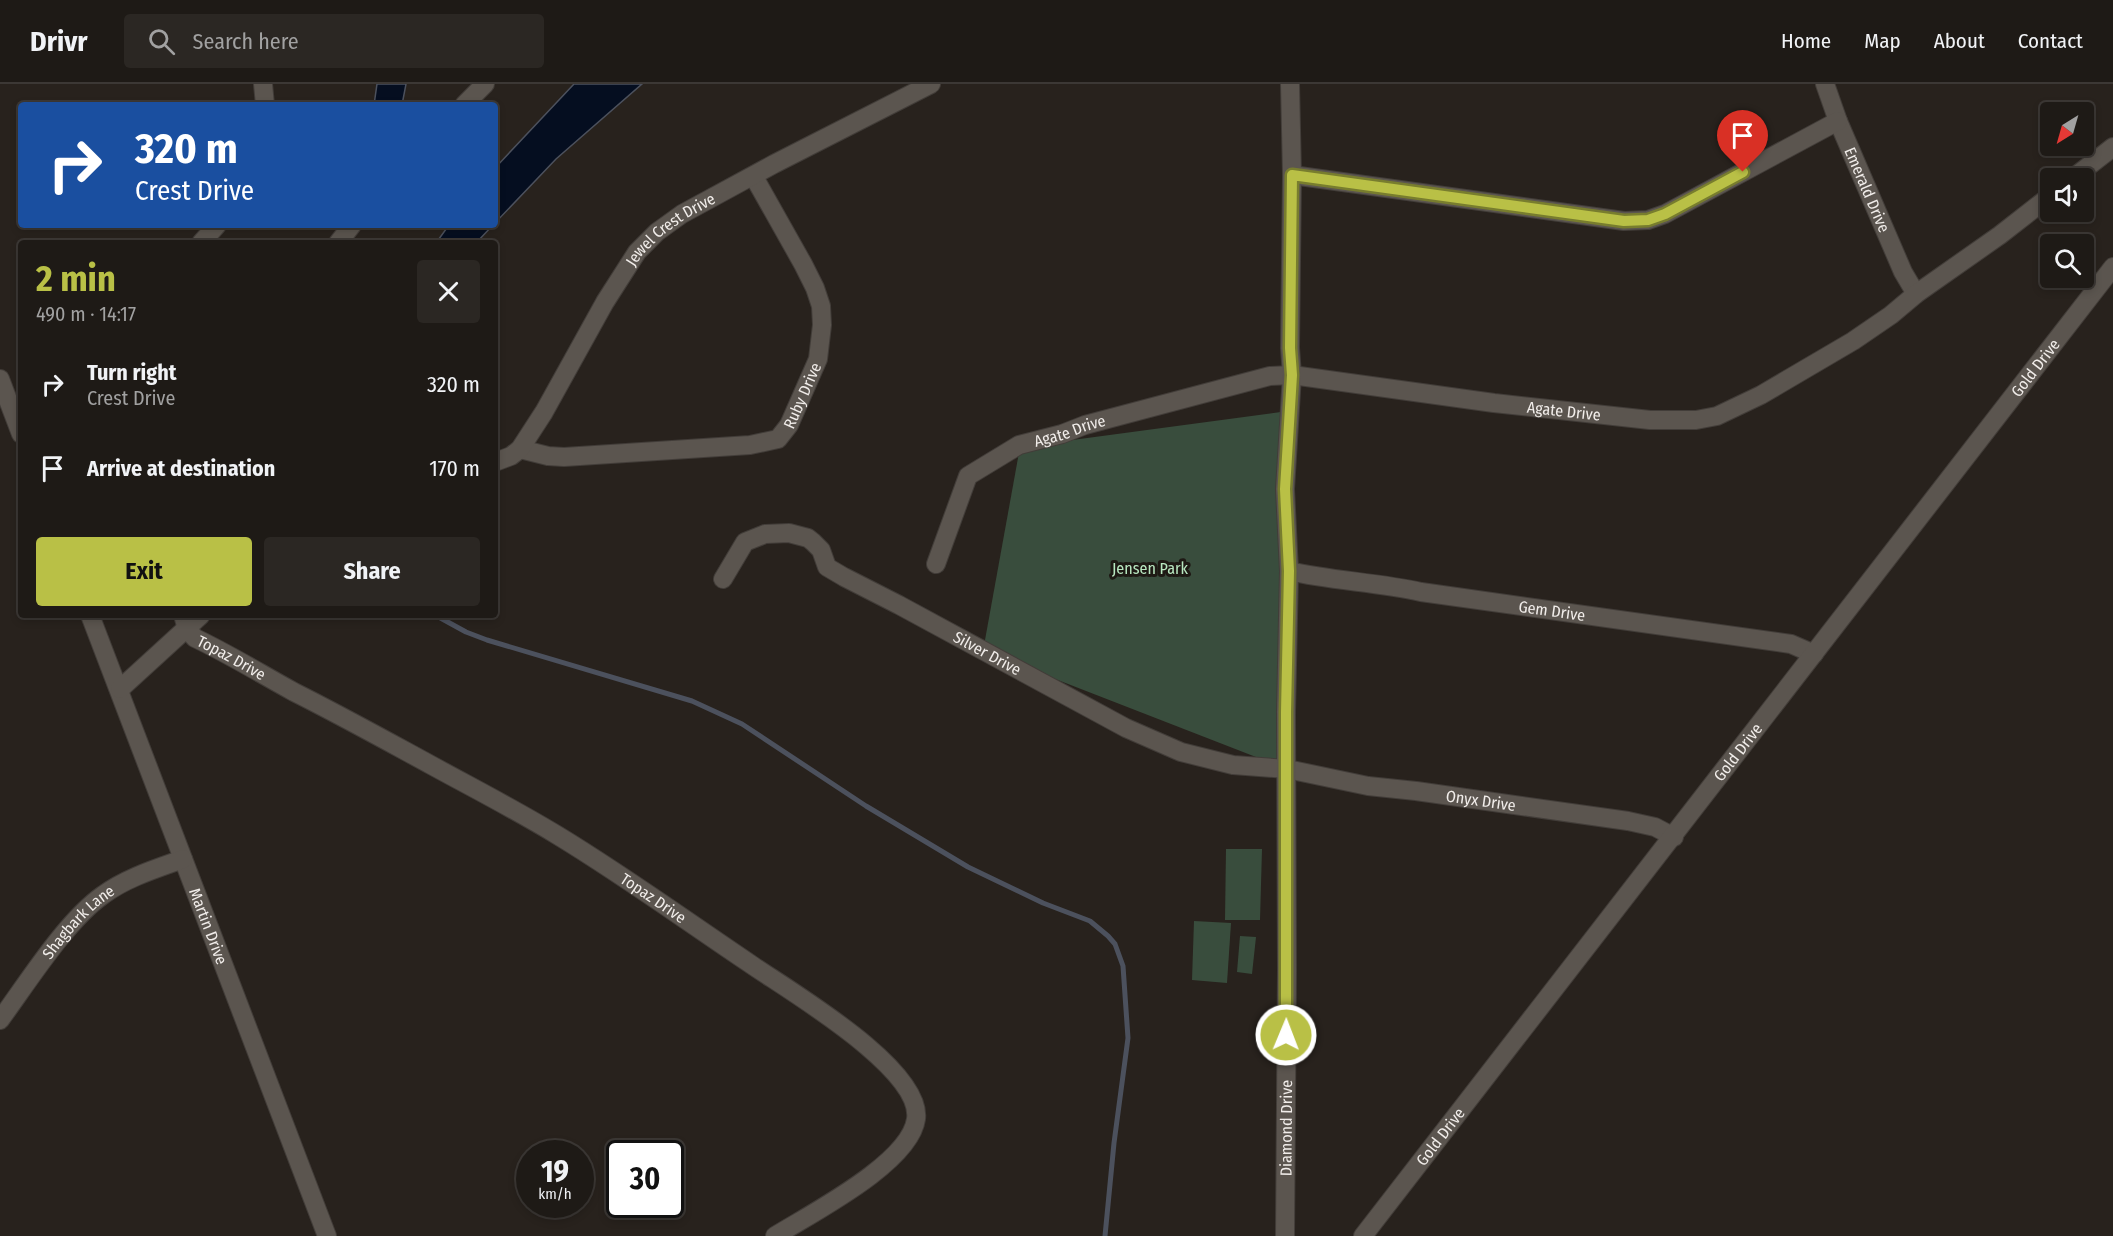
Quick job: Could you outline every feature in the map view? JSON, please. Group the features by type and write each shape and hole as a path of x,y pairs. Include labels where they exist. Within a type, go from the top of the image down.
{"street":[{"path":"263,84 265,102"},
{"path":"467,102 485,84"},
{"name":"Jewel Crest Drive","path":"498,461 511,456 520,449 544,412 605,302 637,252 657,232 682,214 754,177 774,164 931,84"},
{"name":"Diamond Drive","path":"1285,1236 1289,571 1285,489 1292,375 1290,348 1292,175 1290,84"},
{"name":"Emerald Drive","path":"1825,84 1838,121 1903,272 1916,294"},
{"path":"1292,175 1624,221 1648,220 1665,214 1838,121"},
{"path":"2086,168 2113,147"},
{"name":"Ruby Drive","path":"520,449 548,456 564,457 750,445 778,439 789,425 818,359 822,325 821,306 803,264 754,177"},
{"name":"Agate Drive","path":"936,564 968,476 1019,445 1270,376 1292,375 1650,420 1696,420 1717,416 1761,395 1853,340 1891,315 1916,294 2040,204"},
{"path":"204,240 214,228"},
{"path":"340,240 350,228"},
{"name":"Gold Drive","path":"1363,1236 2113,267"},
{"path":"0,379 18,421"},
{"name":"Silver Drive","path":"723,579 745,542 765,534 789,533 808,538 821,550 828,567 844,577 1126,728 1181,752 1233,765 1287,769"},
{"name":"Gem Drive","path":"1289,571 1791,644 1814,654"},
{"name":"Martin Drive","path":"91,618 327,1236"},
{"path":"120,689 185,622"},
{"name":"Topaz Drive","path":"185,622 195,638 499,800 560,836 844,1027 874,1051 895,1074 916,1105 916,1119 912,1131 904,1145 861,1182 775,1236"},
{"name":"Onyx Drive","path":"1287,769 1368,786 1628,821 1655,827 1674,837"},
{"name":"Shagbark Lane","path":"0,1020 62,937 101,895 120,884 183,859"}],"green space":[{"name":"Jensen Park","path":"1288,411 1287,769 983,651 1020,447"},
{"path":"1226,849 1262,849 1260,920 1225,920"},
{"path":"1194,921 1231,923 1227,983 1192,980"},
{"path":"1240,936 1256,937 1252,974 1237,972"}],"water":[{"path":"377,84 406,84 403,102 374,102"},
{"path":"574,84 642,84 556,159 498,220 498,165"},
{"path":"447,228 490,228 479,240 438,240"}],"waterway":[{"path":"440,618 487,640 692,701 742,724 866,806 968,867 1043,903 1090,921 1108,936 1115,944 1123,966 1128,1038 1105,1236"}],"route":[{"path":"1286,1035 1286,712 1289,571 1285,489 1292,375 1290,348 1292,175 1624,221 1648,220 1665,214 1743,172"}]}
